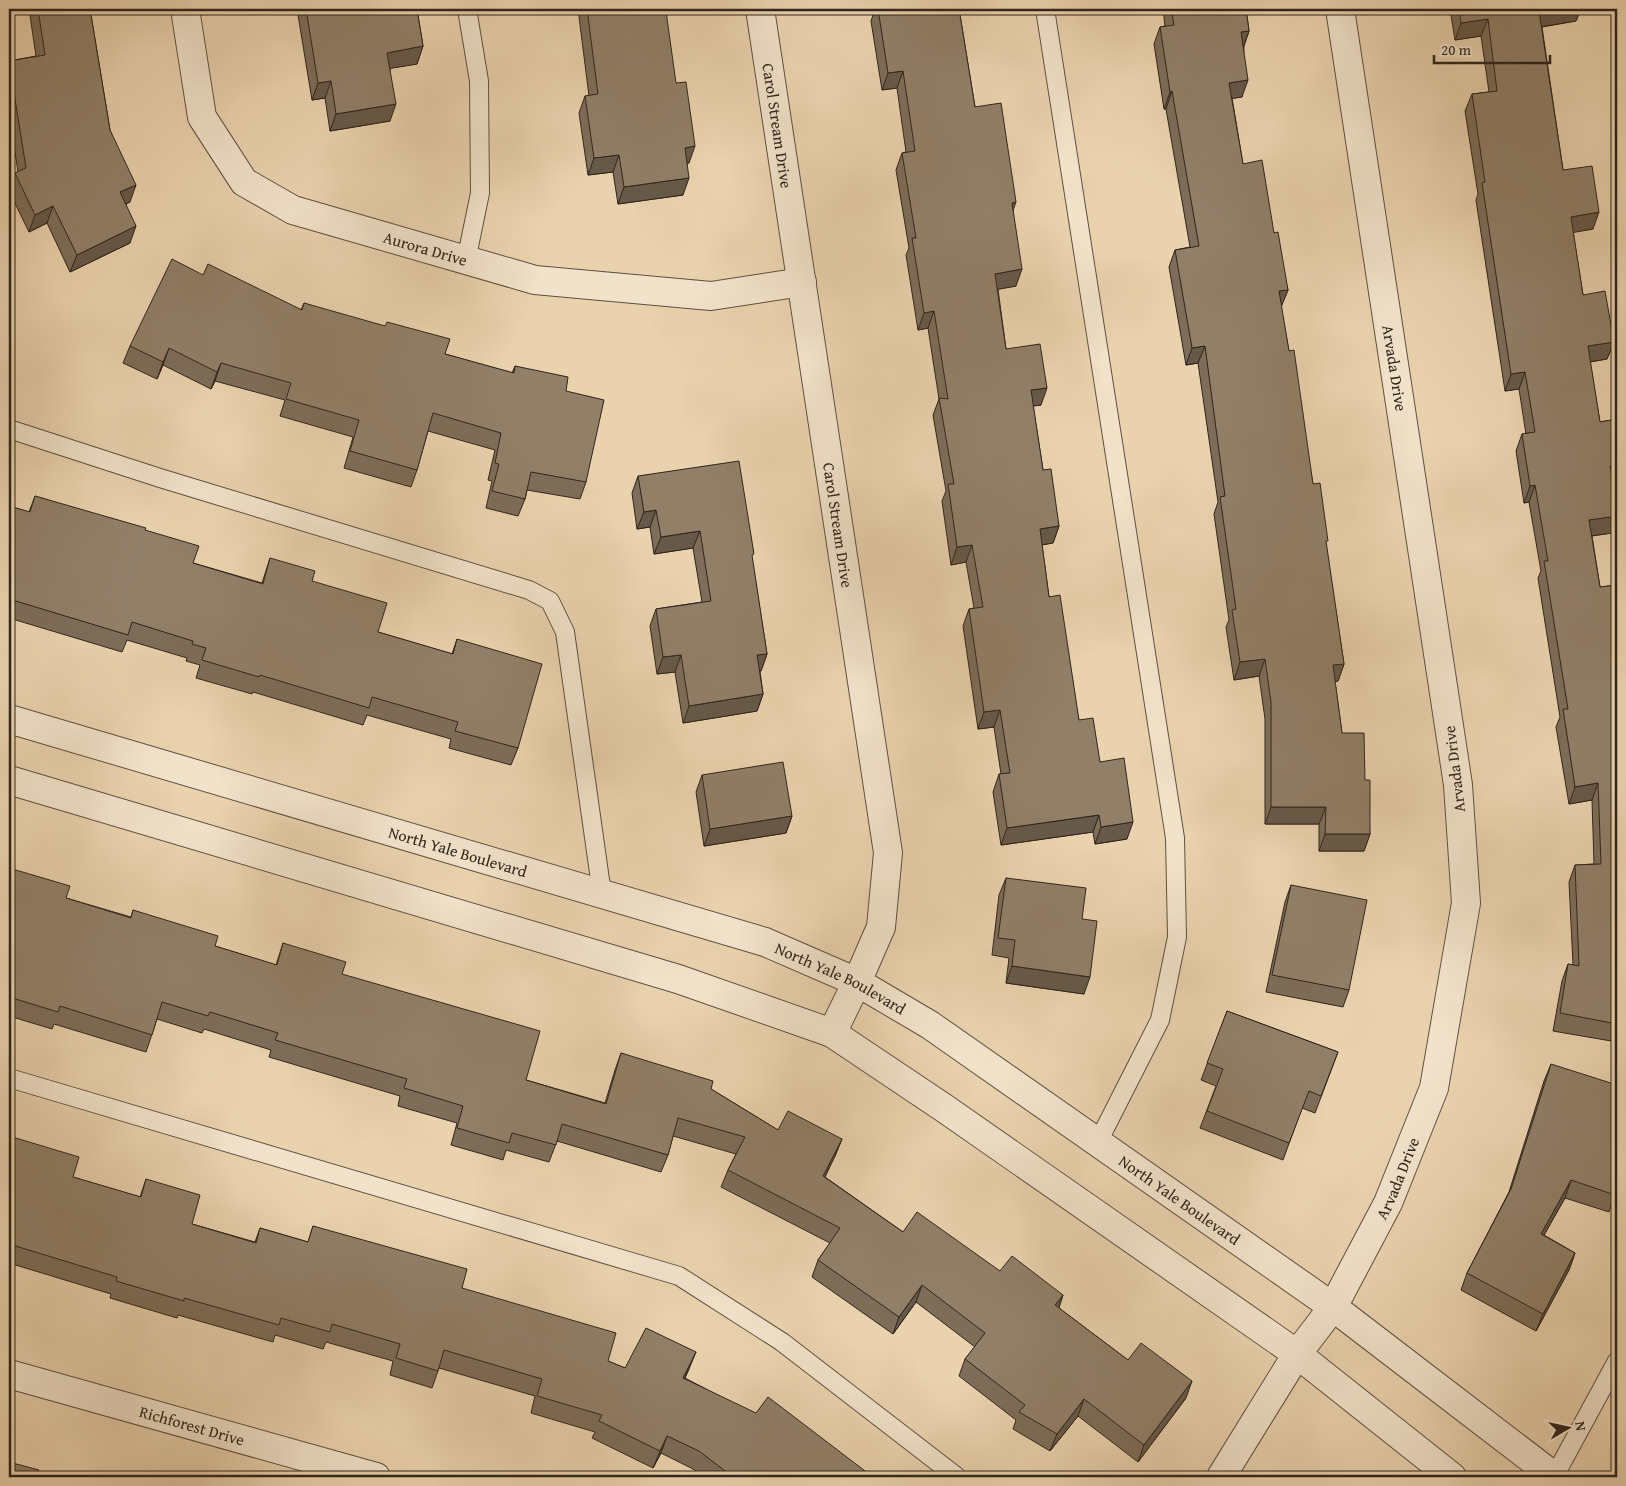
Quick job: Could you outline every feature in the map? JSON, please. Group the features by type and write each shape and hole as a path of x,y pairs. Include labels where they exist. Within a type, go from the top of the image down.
{"street":[{"name":"Aurora Drive","path":"185,9 202,117 244,182 293,210 534,280 711,296 802,282"},
{"name":"Carol Stream Drive","path":"760,9 888,853 881,927 857,982 832,1032"},
{"name":"Arvada Drive","path":"1220,1477 1298,1354 1333,1307 1388,1203 1434,1088 1466,903 1458,785 1340,9"},
{"name":"North Yale Boulevard","path":"9,719 765,942 857,982 930,1025 1333,1307 1554,1477"},
{"path":"9,780 678,979 832,1032 1298,1354 1452,1477"},
{"name":"Richforest Drive","path":"9,1374 376,1477"}],"lane":[{"path":"466,261 480,193 479,80 467,9"},
{"path":"1045,9 1175,838 1176,937 1160,1020 1098,1142"},
{"path":"9,429 160,478 529,590 550,600 566,632 602,894"},
{"path":"9,1078 679,1276 782,1342 957,1477"},
{"path":"1554,1477 1617,1361"}],"building":[{"path":"38,9 90,9 110,130 136,185 120,192 136,226 77,255 53,206 35,215 15,173 26,168 9,61 45,55"},
{"path":"306,9 417,9 423,46 387,53 396,104 336,114 331,81 318,83"},
{"path":"587,9 646,9 646,13 666,11 676,83 686,82 695,146 685,148 689,178 624,187 619,155 594,158 585,96 598,94"},
{"path":"878,9 959,9 975,107 1001,103 1016,202 1012,203 1022,269 995,274 1006,349 1040,344 1047,388 1031,390 1043,470 1051,469 1059,526 1040,529 1049,597 1060,595 1079,720 1093,718 1100,762 1124,758 1133,822 1101,827 1099,815 1007,828 999,774 1010,773 1000,710 984,712 969,609 983,607 972,545 957,547 948,484 954,484 939,398 948,399 934,311 924,313 912,238 916,238 902,153 915,151 903,71 888,73"},
{"path":"1171,9 1246,9 1249,31 1241,32 1248,80 1229,83 1243,164 1262,160 1274,233 1278,232 1288,290 1279,291 1289,351 1294,350 1313,484 1320,483 1328,541 1326,541 1344,664 1333,665 1342,733 1364,733 1365,780 1370,780 1370,834 1325,834 1326,807 1271,807 1271,702 1265,659 1240,662 1232,610 1236,609 1220,497 1225,496 1205,346 1192,348 1175,250 1199,246 1172,91 1170,92 1160,27 1174,25"},
{"path":"1459,9 1554,9 1539,11 1563,170 1592,166 1599,212 1571,217 1583,295 1605,291 1614,342 1588,346 1600,422 1617,419 1617,465 1610,466 1617,516 1589,520 1600,587 1617,585 1617,1024 1560,1013 1568,964 1579,966 1575,865 1601,864 1598,783 1575,787 1563,709 1568,709 1544,561 1548,561 1535,485 1530,486 1522,434 1535,432 1525,372 1511,374 1482,183 1485,182 1472,94 1497,91 1488,19 1461,23"},
{"path":"172,259 203,275 208,264 302,310 304,303 385,326 387,322 450,339 445,354 514,373 515,366 568,377 566,391 604,400 586,482 531,472 525,499 492,491 499,464 495,463 501,433 433,413 417,470 350,451 359,420 286,399 291,383 221,363 217,372 169,348 163,362 130,346"},
{"path":"739,461 767,654 757,655 763,694 689,706 681,655 663,657 656,609 711,601 700,531 661,537 656,510 644,512 638,476"},
{"path":"35,496 146,528 145,530 199,546 193,563 263,584 270,558 315,571 312,581 387,603 378,632 453,654 457,639 542,664 518,748 455,731 458,722 372,697 369,708 260,675 259,677 202,660 206,648 192,644 193,641 132,622 128,635 9,599 9,506 30,512"},
{"path":"783,762 792,816 710,829 702,775"},
{"path":"9,868 70,886 66,898 131,918 133,910 218,936 215,946 277,965 283,943 346,962 342,974 540,1031 526,1080 606,1104 621,1053 713,1081 711,1089 778,1130 788,1111 842,1139 823,1176 903,1232 917,1212 1000,1271 1012,1256 1063,1295 1055,1305 1128,1360 1141,1343 1192,1381 1144,1445 1084,1399 1057,1434 1019,1412 1025,1405 965,1359 985,1333 922,1285 899,1317 818,1260 840,1228 728,1170 745,1137 678,1118 668,1155 562,1124 556,1145 512,1133 509,1143 457,1128 463,1106 404,1088 407,1079 275,1040 278,1033 210,1012 208,1016 162,1002 152,1035 60,1006 58,1012 9,997"},
{"path":"1006,878 1086,888 1082,919 1097,921 1090,977 1012,966 1015,940 998,938"},
{"path":"1291,885 1367,900 1349,990 1272,975"},
{"path":"1227,1011 1338,1052 1321,1096 1309,1091 1289,1143 1207,1111 1223,1069 1207,1063"},
{"path":"1551,1064 1617,1085 1617,1189 1615,1195 1571,1180 1541,1234 1575,1253 1543,1314 1467,1273 1511,1189"},
{"path":"9,1136 79,1157 73,1177 141,1197 146,1179 200,1195 192,1224 256,1243 260,1228 308,1242 313,1226 467,1269 462,1288 616,1333 608,1361 625,1368 646,1328 696,1352 683,1378 756,1413 768,1397 873,1477 733,1477 699,1451 667,1436 660,1451 599,1421 602,1415 537,1396 542,1379 444,1350 438,1371 396,1358 400,1344 332,1324 330,1332 281,1318 279,1325 184,1298 184,1301 116,1281 117,1277 9,1244"},
{"path":"9,1462 39,1470 38,1474 49,1477 9,1477"}]}
